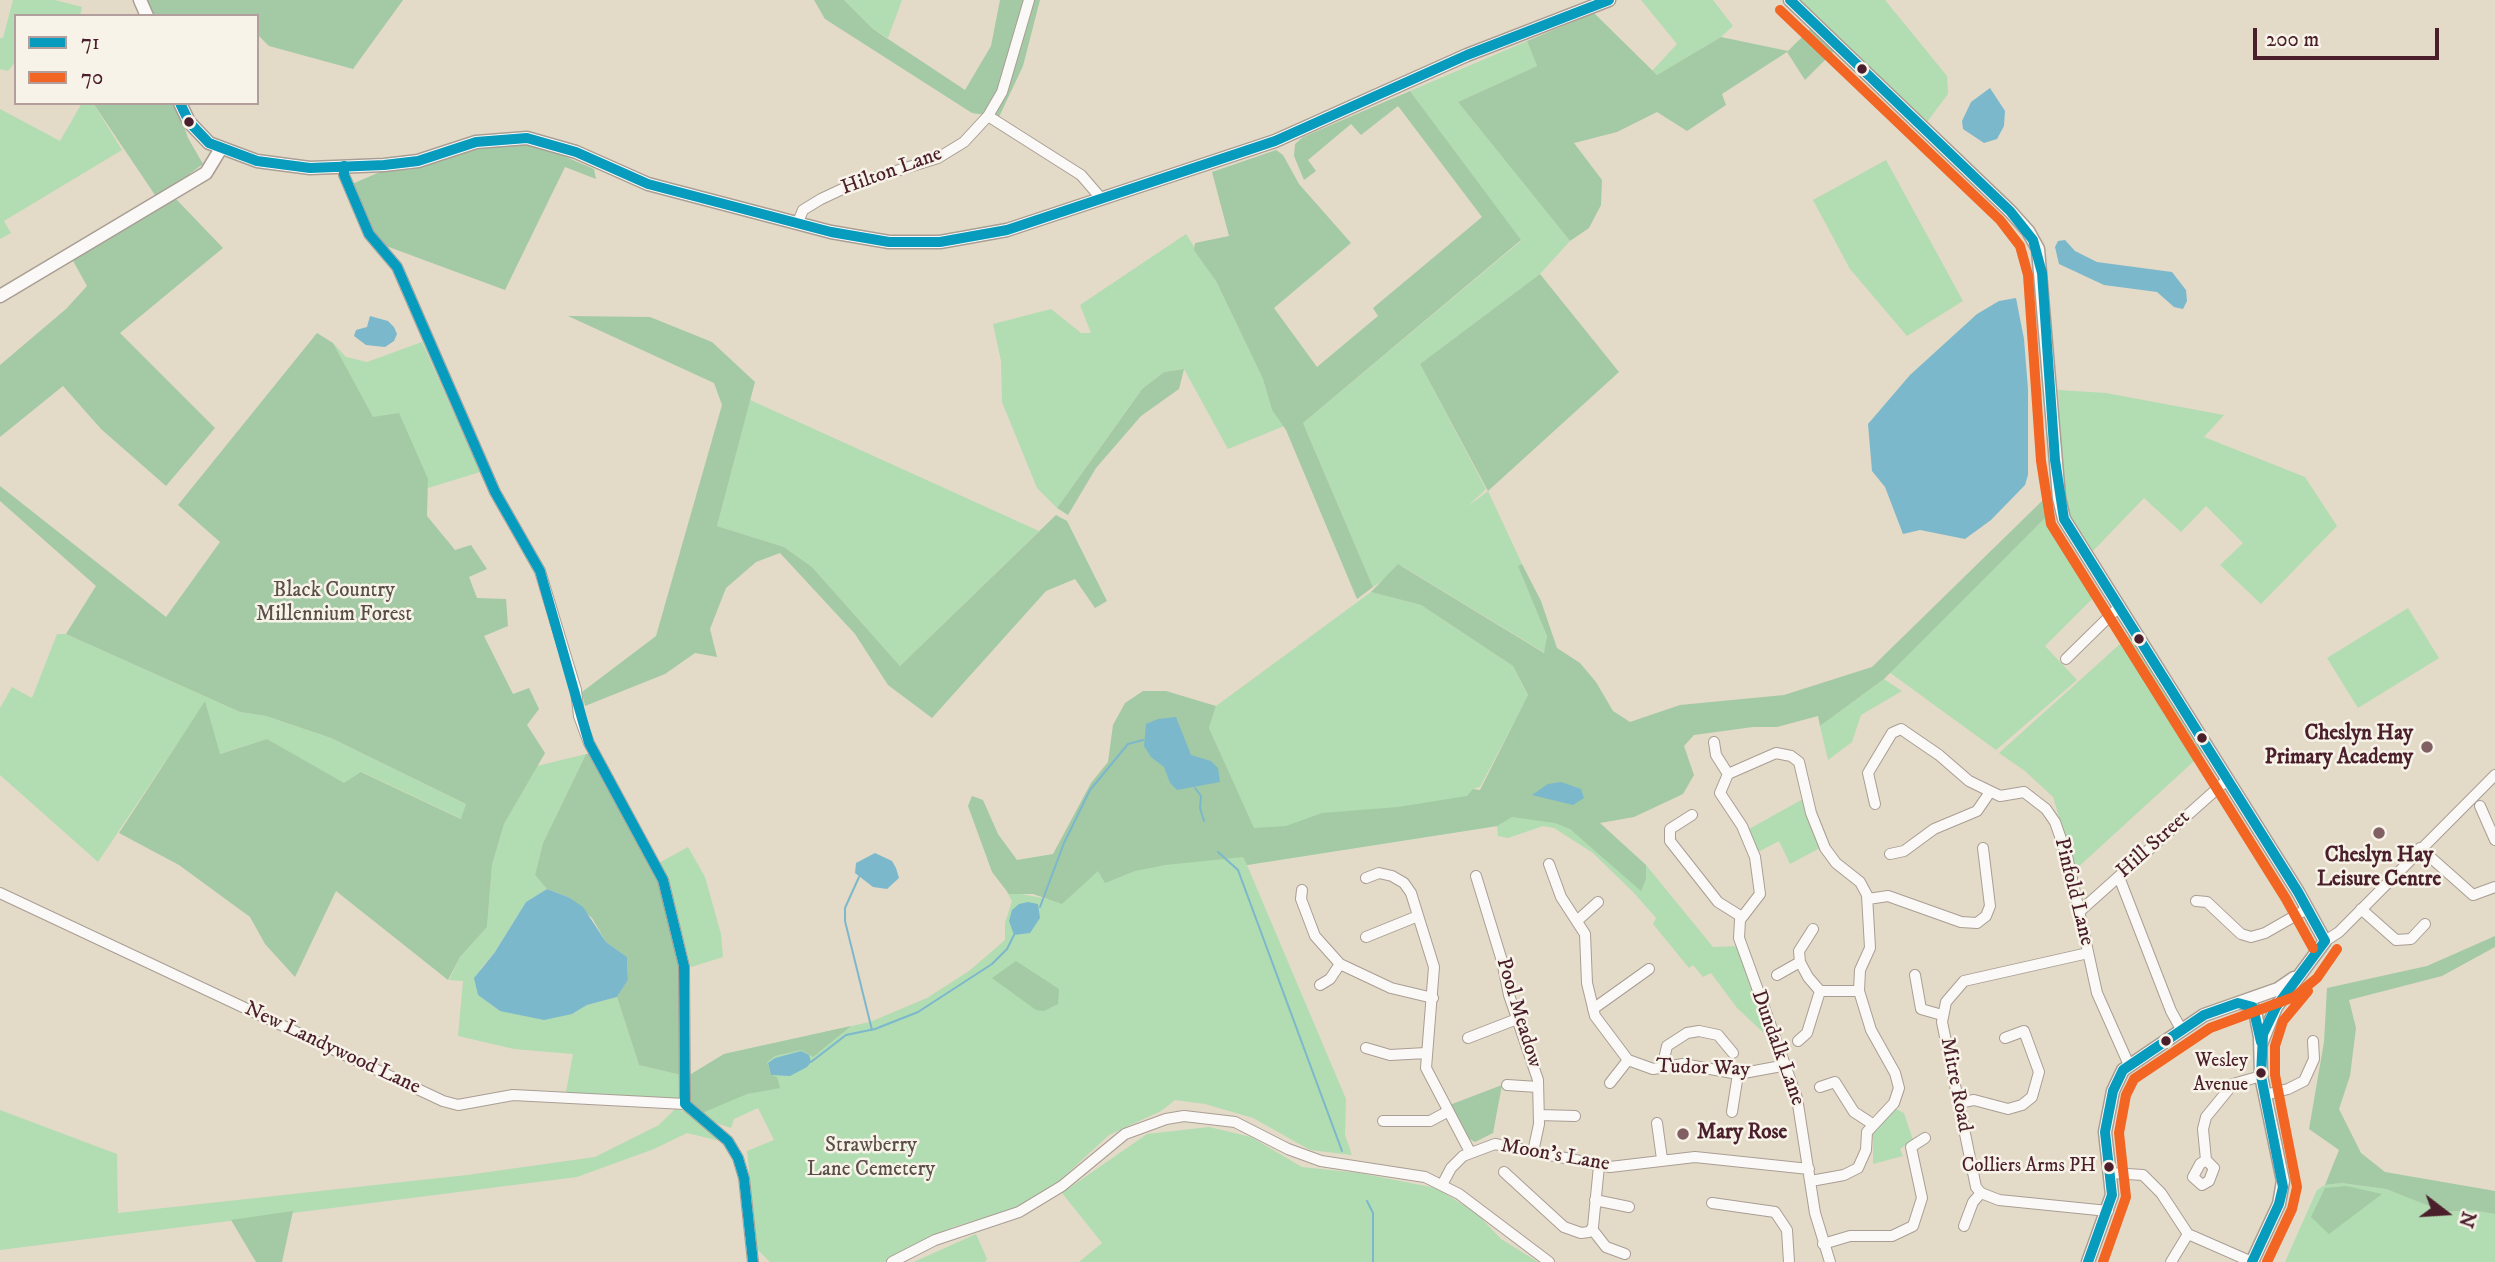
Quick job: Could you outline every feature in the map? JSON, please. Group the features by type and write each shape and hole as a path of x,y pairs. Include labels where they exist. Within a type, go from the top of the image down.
{"main road":[{"path":"181,105 198,134 220,149 257,161 291,166 344,166 418,161 472,143 527,138 576,152 648,184 798,222 873,240 940,242 1007,230 1100,197 1191,171 1283,138 1467,55 1609,0"},
{"path":"1790,0 2011,211 2034,240 2042,273 2061,510 2072,536 2228,779 2325,941 2271,1014 2261,1044"},
{"path":"0,296 206,173 220,149"},
{"path":"2088,1262 2112,1195 2105,1132 2109,1105 2119,1077 2129,1065 2213,1010 2278,989 2306,969"},
{"path":"2238,1003 2253,1007 2261,1044 2260,1076 2283,1187 2279,1204 2252,1262"}],"street":[{"name":"Hilton Lane","path":"798,222 803,211 851,185 938,158 964,142 988,116 1010,69 1030,0"},
{"path":"988,116 1081,175 1100,197"},
{"path":"344,166 344,175 369,234 397,267 495,492 540,571 576,690 579,716 589,743 663,880 684,966 685,1104 728,1141 738,1158 744,1178 753,1262"},
{"path":"2066,659 2119,607"},
{"name":"Pinfold Lane","path":"1875,804 1868,773 1898,729 1933,751 1961,776 1990,792 2006,796 2024,792 2051,814 2067,856 2097,993 2129,1065"},
{"path":"1714,742 1716,755 1727,774"},
{"path":"1692,815 1670,829 1670,841 1718,902 1742,917 1758,898 1761,885 1746,833 1720,796 1721,784 1727,774 1776,753 1796,759 1825,848 1836,863 1860,882 1868,900 1870,948 1860,970 1858,991 1871,1030 1895,1073 1899,1088 1894,1103 1871,1123 1863,1161 1858,1168 1844,1175 1811,1181"},
{"path":"2325,941 2333,938 2495,775"},
{"name":"Hill Street","path":"2079,912 2228,779"},
{"path":"1890,854 1904,851 1934,829 1977,811 1990,792"},
{"path":"2480,806 2495,841"},
{"path":"1868,900 1888,896 1961,922 1977,923 1986,916 1990,906 1983,848"},
{"path":"2420,848 2473,895 2495,887"},
{"name":"Tudor Way","path":"1549,864 1560,897 1578,919 1587,942 1587,983 1599,1025 1628,1060 1647,1067 1662,1068 1682,1064 1738,1074 1787,1065"},
{"path":"1366,878 1380,873 1401,881 1411,893 1433,957 1433,998 1426,1053 1430,1081 1470,1152"},
{"name":"Pool Meadow","path":"1476,876 1517,1019 1535,1066 1539,1115 1533,1152"},
{"path":"2119,877 2171,1011 2182,1029"},
{"name":"New Landywood Lane","path":"0,893 443,1101 458,1104 513,1095 685,1104"},
{"path":"1301,895 1315,936 1340,964 1391,988 1433,998"},
{"path":"2196,901 2207,902 2241,934 2251,937 2265,933 2307,909"},
{"path":"1578,919 1598,902"},
{"path":"2361,909 2396,940 2411,939 2424,924"},
{"path":"1366,937 1418,916"},
{"name":"Dundalk Lane","path":"1742,917 1738,929 1744,956 1787,1065 1797,1098 1823,1244 1830,1262"},
{"path":"1798,1041 1809,1036 1820,991 1800,962 1801,945 1808,930"},
{"name":"Mitre Road","path":"1981,1193 1976,1187 1941,1015 1954,989 1969,979 2088,953"},
{"path":"1777,975 1800,962"},
{"path":"1320,985 1330,979 1340,964"},
{"path":"1593,1009 1649,969"},
{"path":"1915,975 1921,1009 1941,1015"},
{"path":"1820,991 1858,991"},
{"path":"1468,1038 1517,1019"},
{"path":"1958,1103 1974,1100 2008,1110 2028,1102 2037,1088 2039,1072 2022,1028 2005,1038"},
{"path":"1662,1068 1667,1046 1687,1033 1699,1031 1718,1035 1733,1053"},
{"path":"2265,1095 2288,1089 2304,1081 2314,1059 2313,1041"},
{"path":"1366,1048 1390,1055 1426,1053"},
{"path":"1610,1083 1628,1060"},
{"path":"1732,1112 1738,1074"},
{"path":"2206,1160 2203,1129 2209,1112 2233,1084 2260,1076"},
{"path":"1820,1087 1835,1082 1854,1112 1871,1123"},
{"path":"1507,1084 1538,1087"},
{"path":"1382,1121 1430,1121 1447,1112"},
{"path":"1539,1115 1575,1116"},
{"path":"892,1262 935,1240 1020,1212 1048,1196 1125,1134 1166,1119 1206,1117 1235,1122 1308,1158 1408,1173 1442,1185 1549,1262"},
{"path":"1657,1123 1662,1159"},
{"path":"1823,1244 1850,1236 1892,1236 1913,1226 1922,1199 1908,1149 1925,1138"},
{"name":"Moon's Lane","path":"1442,1185 1451,1168 1470,1152 1494,1144 1599,1166 1628,1166 1662,1159 1695,1157 1809,1169"},
{"path":"1599,1166 1592,1229 1606,1247 1625,1254"},
{"path":"1504,1172 1567,1229 1581,1233 1592,1229"},
{"path":"2111,1173 2143,1175 2157,1188 2188,1234 2252,1262"},
{"path":"1964,1226 1973,1202 1981,1193 1998,1200 2108,1211"},
{"path":"1595,1200 1629,1207"},
{"path":"1717,1207 1775,1212 1787,1230 1789,1262"},
{"path":"2171,1262 2188,1234"}],"green space":[{"path":"13,0 55,0 82,7 80,14 14,14 14,64 8,71 0,69 0,38 3,38"},
{"path":"143,0 403,0 353,69 269,46 259,36 259,14 150,14"},
{"path":"814,0 844,0 873,29 965,90 991,46 1000,0 1040,0 1023,66 999,117 972,113 825,19"},
{"path":"844,0 902,0 888,38 873,29"},
{"path":"1641,0 1713,0 1733,26 1721,37 1657,75 1652,71 1677,44"},
{"path":"1800,0 1885,0 1947,76 1948,94 1924,126"},
{"path":"1594,13 1657,75 1721,37 1788,51 1811,28 1838,47 1805,80 1787,52 1722,94 1726,105 1687,131 1657,112 1617,132 1574,143 1602,180 1601,205 1589,228 1570,241 1458,102 1537,66 1527,41"},
{"path":"1527,41 1537,66 1458,102 1570,241 1540,274 1420,364 1486,489 1467,507 1488,491 1522,564 1519,566 1547,636 1545,653 1402,566 1373,587 1303,423 1521,241 1410,91"},
{"path":"1410,91 1521,240 1303,423 1373,587 1357,599 1286,430 1272,410 1263,379 1216,281 1194,250 1195,243 1229,236 1212,172 1276,150 1283,155 1299,184 1351,243 1274,308 1317,367 1378,316 1373,308 1482,217 1398,106 1361,135 1351,124 1308,160 1316,171 1304,180 1294,156 1295,144 1303,137"},
{"path":"81,105 94,105 122,150 4,221 11,233 0,239 0,109 60,141"},
{"path":"94,105 177,105 188,138 203,164 157,198"},
{"path":"538,145 594,169 596,179 565,167 505,290 378,243 352,184 380,172 414,169 483,146"},
{"path":"1886,160 1963,301 1907,336 1850,269 1813,200"},
{"path":"176,199 223,248 120,333 215,428 166,486 101,429 63,386 0,437 0,365 66,309 87,286 72,259"},
{"path":"1186,234 1216,281 1263,379 1272,410 1284,426 1228,449 1184,369 1164,372 1142,389 1057,508 1037,488 1002,402 1001,361 993,324 1051,309 1081,333 1091,333 1080,305"},
{"path":"1540,274 1619,372 1488,491 1420,364"},
{"path":"568,316 650,317 712,342 755,382 717,526 784,547 812,567 900,666 1056,515 1067,521 1107,601 1095,608 1075,579 1046,591 932,718 888,685 855,634 780,553 756,562 726,588 710,629 717,657 695,653 665,674 585,706 582,692 656,636 722,405 714,383"},
{"name":"Black Country Millennium Forest","path":"317,333 333,343 373,417 399,413 428,479 427,516 455,550 471,545 487,569 469,577 477,598 506,599 508,626 484,636 513,694 529,688 539,709 527,725 545,753 504,824 492,865 487,927 460,957 448,980 336,891 295,977 265,944 250,917 179,865 119,833 205,701 220,754 267,739 344,783 361,772 461,819 466,804 331,738 266,716 240,712 66,634 96,586 0,501 0,486 166,617 220,542 178,505"},
{"path":"422,342 480,472 428,488 428,479 373,418 333,343 346,357 367,362"},
{"path":"1184,369 1179,389 1141,416 1096,468 1068,515 1057,508 1142,389 1164,372"},
{"path":"2058,390 2106,393 2224,415 2204,437 2305,477 2337,526 2261,604 2220,565 2243,543 2206,506 2181,532 2144,498 2093,551 2069,517 2063,489"},
{"path":"750,400 1039,531 900,666 812,567 784,547 717,526"},
{"path":"2045,498 2050,513 1884,679 1820,726 1818,716 1777,727 1753,727 1694,735 1684,746 1694,775 1683,794 1634,817 1600,823 1646,865 1646,879 1641,891 1570,829 1555,823 1512,817 1497,826 1247,865 1243,857 1165,865 1135,871 1105,883 1098,871 1062,904 1033,894 1009,894 992,872 968,806 972,796 983,800 998,834 1017,860 1053,854 1091,783 1108,762 1113,725 1125,703 1143,691 1166,691 1216,706 1209,728 1254,828 1286,826 1322,813 1398,807 1467,796 1473,789 1480,790 1528,695 1513,666 1421,605 1371,592 1398,564 1544,653 1547,636 1518,566 1522,564 1541,601 1557,648 1580,663 1596,682 1613,711 1630,722 1680,705 1784,695 1872,667"},
{"path":"2050,513 2059,537 2098,593 2045,646 2077,680 1996,750 1889,672"},
{"name":"Strawberry Lane Cemetery","path":"1371,592 1421,605 1513,666 1528,696 1480,787 1473,789 1615,840 1646,865 1713,947 1738,946 1767,1036 1737,1008 1711,973 1703,977 1693,965 1689,968 1653,924 1656,918 1634,893 1593,853 1554,828 1543,826 1508,838 1498,836 1497,826 1247,865 1346,1099 1345,1135 1352,1155 1310,1150 1253,1118 1205,1104 1175,1100 1161,1111 1109,1135 1058,1182 1013,1209 953,1227 885,1262 770,1262 757,1249 747,1151 774,1140 758,1108 734,1119 731,1128 716,1123 702,1113 691,1102 688,1076 724,1054 870,1022 927,998 969,971 1005,940 1005,923 1012,901 1007,892 1013,887 1021,894 1048,899 1083,867 1253,827 1209,728 1216,706"},
{"path":"2408,608 2439,658 2358,708 2327,658"},
{"path":"57,634 66,634 240,712 266,716 331,738 466,804 462,819 362,772 344,784 267,739 219,754 205,702 98,862 0,775 0,708 12,687 32,698"},
{"path":"2130,635 2205,751 2075,870 2053,797 2025,771 1999,753"},
{"path":"1884,679 1902,691 1861,715 1852,742 1828,760 1820,726"},
{"path":"586,754 543,843 535,875 547,889 526,902 495,952 482,967 475,978 478,995 500,1011 572,1014 587,1005 617,997 639,1065 685,1076 685,1104 565,1097 573,1054 514,1049 458,1036 463,981 449,980 460,957 487,927 492,865 504,824 537,766"},
{"path":"586,754 595,754 663,880 684,966 685,1076 639,1065 617,997 628,980 627,957 606,942 592,918 568,897 547,889 535,875 543,843"},
{"path":"1803,799 1820,848 1790,864 1779,841 1758,852 1749,829"},
{"path":"688,847 705,877 721,934 723,957 691,967 668,884 655,865"},
{"path":"2495,936 2495,947 2442,976 2349,1000 2356,1028 2350,1076 2339,1109 2361,1153 2385,1172 2495,1191 2495,1214 2472,1210 2444,1212 2386,1189 2341,1183 2325,1185 2339,1150 2309,1129 2324,1042 2327,988 2427,966"},
{"path":"1016,961 1059,989 1058,1004 1044,1011 1036,1010 992,978"},
{"path":"851,1026 813,1057 801,1050 775,1056 767,1062 771,1075 777,1077 780,1088 747,1094 702,1113 691,1102 688,1076 724,1054"},
{"path":"1502,1085 1493,1133 1475,1142 1468,1138 1447,1106"},
{"path":"675,1109 687,1112 720,1141 687,1133 654,1149 577,1177 0,1250 0,1110 117,1154 118,1213 467,1175 595,1157 659,1125"},
{"path":"1896,1109 1904,1113 1913,1140 1900,1149 1903,1156 1873,1164 1873,1133 1876,1126"},
{"path":"1209,1127 1251,1137 1302,1167 1359,1173 1436,1188 1476,1213 1501,1239 1538,1262 1079,1262 1102,1243 1062,1193 1147,1134"},
{"path":"2340,1183 2386,1189 2444,1212 2472,1210 2495,1214 2495,1262 2285,1262 2317,1190 2325,1185"},
{"path":"2346,1186 2382,1194 2329,1234 2311,1217 2325,1188"},
{"path":"293,1211 282,1262 256,1262 231,1220"},
{"path":"976,1234 987,1259 985,1262 914,1262"}],"water":[{"path":"1990,88 2005,111 2004,126 1997,139 1984,143 1963,129 1962,121 1971,102"},
{"path":"2065,240 2075,251 2097,262 2172,272 2186,290 2187,301 2183,309 2174,307 2157,292 2104,285 2059,264 2055,247 2058,241"},
{"path":"2016,298 2024,339 2028,389 2028,475 2025,485 1991,520 1965,539 1920,530 1903,534 1885,487 1872,471 1868,424 1910,375 1977,314 1999,301"},
{"path":"370,316 388,321 394,327 397,334 394,341 385,347 366,345 354,336 356,330 367,327"},
{"path":"1176,717 1191,755 1211,761 1218,768 1220,782 1177,790 1170,783 1164,767 1151,757 1144,746 1146,724 1158,719"},
{"path":"1561,782 1581,789 1584,798 1573,805 1532,795 1548,784"},
{"path":"875,853 892,861 896,868 899,878 887,889 873,887 855,873 856,863"},
{"path":"547,889 568,897 583,907 606,942 627,957 628,980 617,997 587,1005 572,1014 544,1020 500,1011 478,995 474,978 495,952 526,902"},
{"path":"1019,904 1038,904 1040,918 1030,933 1014,935 1009,921 1012,910"},
{"path":"801,1051 809,1055 811,1062 807,1067 790,1076 771,1075 768,1063 775,1058"}],"waterway":[{"path":"1040,907 1064,843 1090,790 1128,744 1143,740"},
{"path":"1195,788 1201,796 1200,808 1204,821"},
{"path":"1218,852 1238,870 1342,1151"},
{"path":"859,877 845,908 845,921 872,1030"},
{"path":"811,1062 846,1035 875,1029 918,1012 992,964 1007,949 1014,935"},
{"path":"1367,1201 1373,1213 1373,1262"}],"transit line":[{"name":"71","path":"181,105 189,122 209,143 257,161 310,168 384,165 418,161 476,142 527,138 576,152 648,184 831,232 889,242 940,242 1007,230 1275,141 1467,55 1609,0"},
{"name":"71","path":"1790,0 2010,211 2033,240 2042,273 2055,460 2064,519 2298,892 2325,941 2276,1007 2263,1034 2261,1076 2283,1187 2279,1204 2252,1262"},
{"name":"70","path":"1780,10 2000,220 2020,246 2028,275 2041,461 2051,524 2286,899 2313,948"},
{"name":"71","path":"344,166 344,175 369,234 397,267 495,492 540,571 589,743 663,880 684,966 685,1104"},
{"name":"70","path":"2103,1262 2126,1197 2119,1133 2126,1095 2134,1079 2210,1028 2294,997 2317,978 2337,949"},
{"name":"70","path":"2267,1262 2292,1209 2297,1187 2275,1075 2275,1046 2283,1021 2308,991"},
{"name":"71","path":"2088,1262 2112,1195 2105,1132 2113,1091 2123,1070 2204,1015 2238,1003 2253,1007 2261,1042"},
{"name":"71","path":"685,1104 728,1141 738,1158 744,1178 753,1262"}],"place":[{"name":"Cheslyn Hay Primary Academy","path":"2427,747"},
{"name":"Cheslyn Hay Leisure Centre","path":"2379,833"},
{"name":"Wesley Avenue","path":"2261,1073"},
{"name":"Mary Rose","path":"1683,1134"},
{"name":"Colliers Arms PH","path":"2109,1167"}]}
